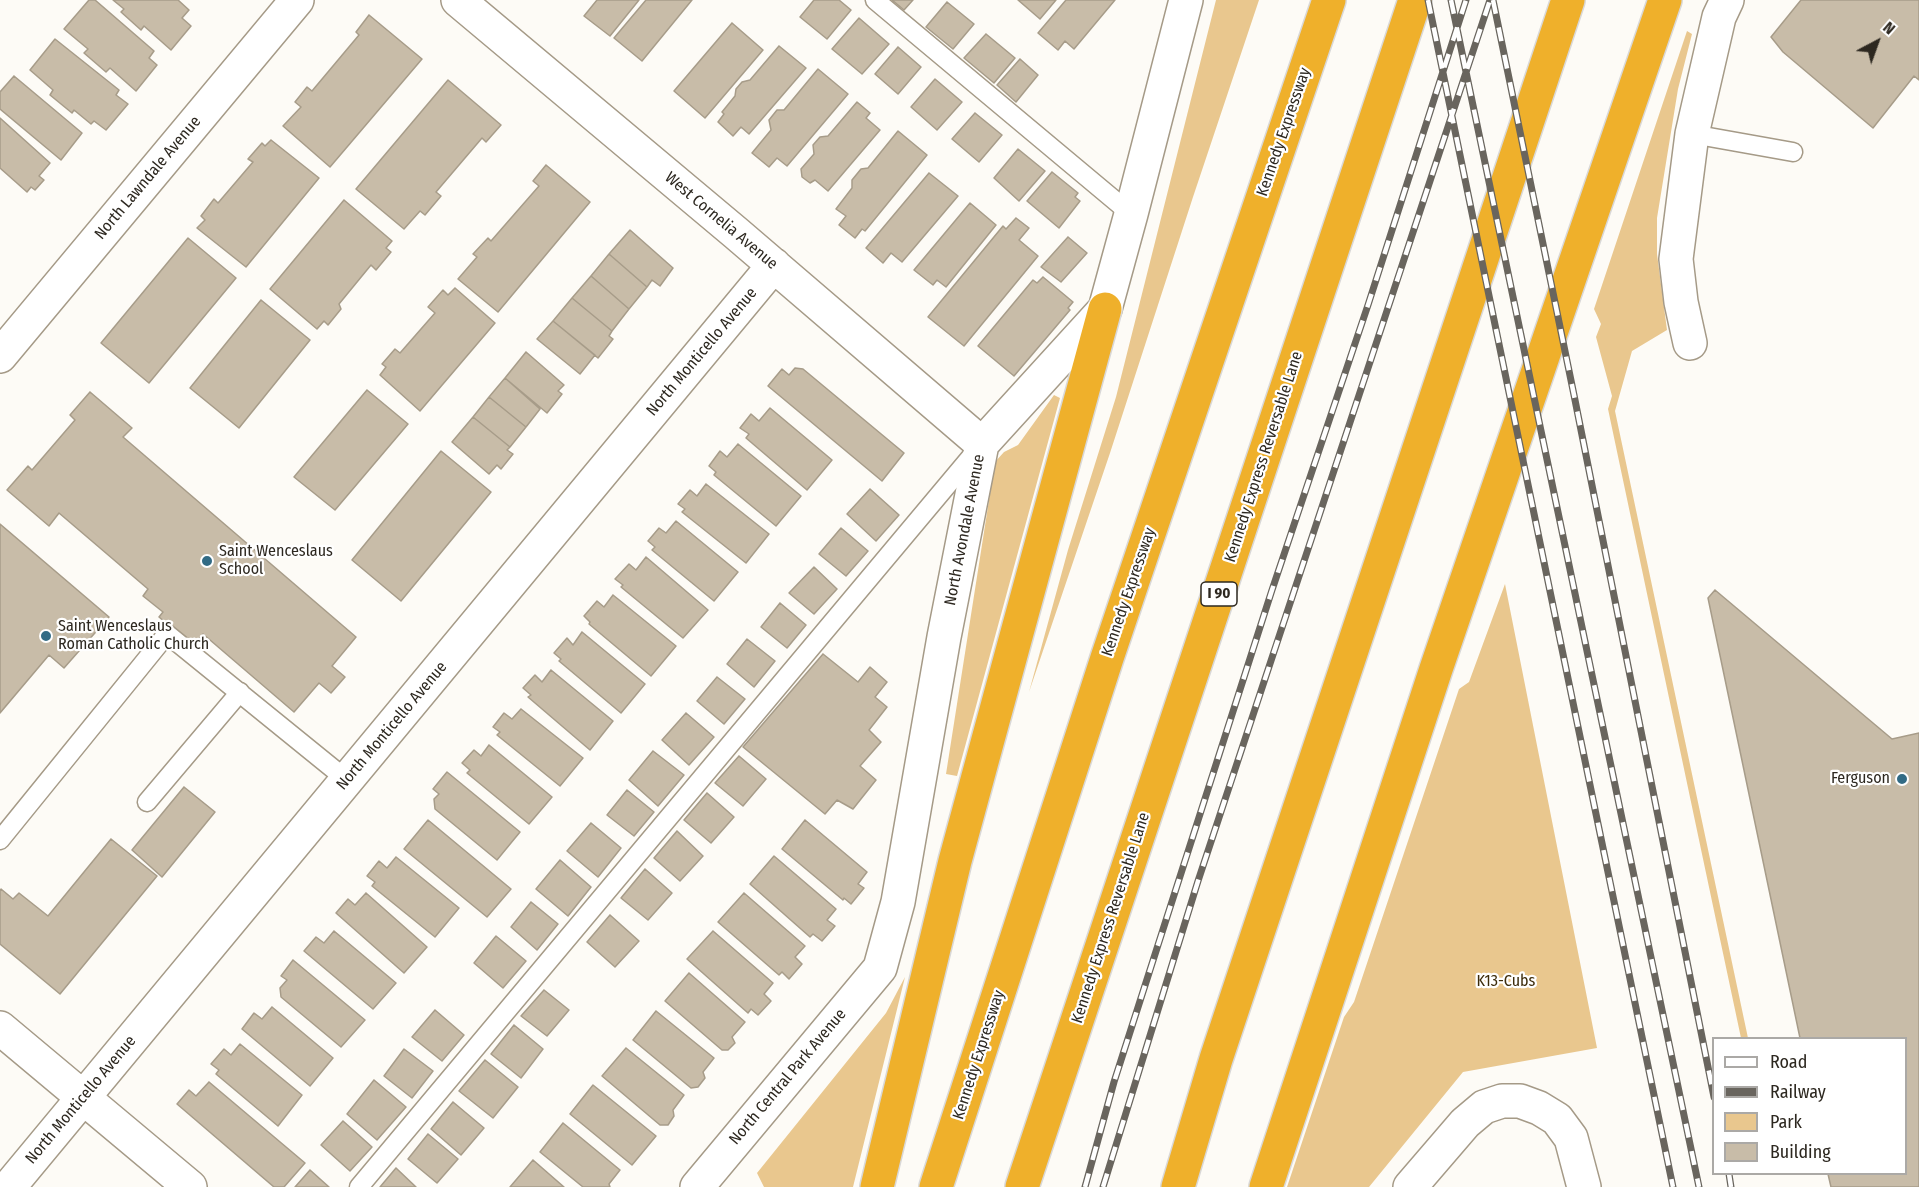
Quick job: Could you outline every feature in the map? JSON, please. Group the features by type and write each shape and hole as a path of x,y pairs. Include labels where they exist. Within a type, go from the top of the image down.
{"highway":[{"name":"Kennedy Expressway","path":"936,1187 1107,658 1329,0"},
{"name":"Kennedy Express Reversable Lane","path":"1022,1187 1415,0"},
{"path":"1178,1187 1219,1047 1568,0"},
{"path":"1266,1187 1436,669 1665,0"},
{"path":"877,1187 955,861 1105,309"}],"street":[{"name":"North Lawndale Avenue","path":"0,357 297,0"},
{"name":"West Cornelia Avenue","path":"458,0 774,265 982,444"},
{"name":"North Avondale Avenue","path":"880,968 898,902 944,637 982,444 1105,309 1186,0"},
{"path":"1690,343 1681,302 1676,259 1692,134 1719,17 1727,0"},
{"name":"North Monticello Avenue","path":"9,1187 774,265"},
{"name":"North Central Park Avenue","path":"711,1182 880,968"},
{"path":"0,1028 190,1187"},
{"path":"1410,1187 1465,1124 1484,1107 1502,1101 1520,1101 1539,1108 1557,1119 1571,1138 1584,1187"}],"lane":[{"path":"875,0 1131,214"},
{"path":"1692,134 1793,152"},
{"path":"359,1187 925,515 982,444"},
{"path":"0,840 167,634 347,780"},
{"path":"147,802 240,692"}],"green space":[{"path":"1216,0 1259,0 1029,692 1068,550 1116,397"},
{"path":"1687,31 1692,34 1678,89 1657,218 1657,254 1667,330 1632,351 1615,411 1748,1037 1741,1037 1706,873 1608,409 1612,396 1596,337 1601,324 1594,309"},
{"path":"1054,395 1060,398 957,776 946,774 995,462 1004,452 1018,445"},
{"name":"K13-Cubs","path":"1505,584 1597,1048 1463,1072 1369,1187 1287,1187 1344,1017 1354,1002 1459,689 1469,682"},
{"path":"905,977 853,1187 764,1187 757,1173 886,1013"}],"building":[{"path":"89,0 95,0 154,51 149,58 157,65 136,91 110,68 106,72 84,53 88,49 64,29"},
{"path":"113,0 178,0 189,10 182,18 191,26 171,50 144,26 141,30 121,12 124,9"},
{"path":"597,0 639,0 610,36 584,16"},
{"path":"646,0 692,0 642,61 614,38"},
{"path":"814,0 839,0 851,10 827,39 800,17"},
{"path":"892,0 913,0 904,10"},
{"path":"1018,0 1056,0 1040,19"},
{"path":"1066,0 1115,0 1074,49 1065,41 1058,50 1038,33"},
{"path":"1801,0 1919,0 1919,80 1914,76 1873,128 1783,52 1771,37"},
{"path":"947,2 974,24 953,49 926,27"},
{"path":"369,15 422,59 330,167 283,126 301,107 295,102 307,87 312,91 359,35 356,32"},
{"path":"859,18 889,44 862,74 832,49"},
{"path":"732,23 763,50 705,118 674,91"},
{"path":"986,34 1015,58 994,83 964,58"},
{"path":"55,39 119,90 116,95 128,104 106,130 94,121 91,124 74,110 72,113 50,95 53,90 30,70"},
{"path":"779,46 806,68 749,134 741,127 733,136 718,122 724,114 722,112 735,96 736,89 742,82 750,80"},
{"path":"898,47 921,67 898,94 875,74"},
{"path":"1020,59 1038,75 1016,102 997,85"},
{"path":"818,69 848,94 787,166 777,158 769,167 752,153 771,130 769,120 777,110 784,110"},
{"path":"14,76 82,133 61,160 0,109 0,92"},
{"path":"935,79 962,102 937,130 911,107"},
{"path":"448,80 501,125 486,142 482,138 436,192 441,196 425,215 420,211 404,229 356,189"},
{"path":"857,102 870,113 866,118 880,130 828,191 815,180 810,183 802,177 801,169 814,154 813,145 820,137 828,136"},
{"path":"975,113 1002,135 979,162 952,139"},
{"path":"0,118 50,163 39,176 44,180 35,190 31,187 27,192 0,168"},
{"path":"898,131 927,155 865,231 862,229 855,238 839,225 846,216 836,209 852,188 852,180 861,169 868,168"},
{"path":"271,140 319,178 246,267 197,228 205,220 201,216 214,199 218,203 253,162 248,159 262,143 265,146"},
{"path":"1018,149 1045,171 1019,201 994,178"},
{"path":"546,165 590,202 498,312 458,279 477,257 473,254 488,238 491,241 539,186 533,181"},
{"path":"1052,172 1078,193 1075,197 1080,201 1059,228 1027,201"},
{"path":"929,173 958,196 902,262 891,253 883,263 866,248"},
{"path":"344,200 392,241 386,248 391,252 376,270 371,265 339,304 341,309 328,325 324,321 317,329 270,289"},
{"path":"970,203 996,225 946,287 937,280 933,285 914,270"},
{"path":"1016,218 1029,228 1019,240 1038,256 964,346 928,317 1003,226 1006,229"},
{"path":"630,230 673,268 660,286 652,280 647,287 609,254"},
{"path":"1068,237 1087,253 1061,282 1041,267"},
{"path":"188,238 236,278 149,383 101,343"},
{"path":"609,254 647,287 629,309 591,276"},
{"path":"591,276 629,309 612,331 572,298"},
{"path":"1043,277 1073,302 1068,308 1070,310 1014,376 978,346 1033,280 1037,283"},
{"path":"455,288 495,323 420,411 380,375 386,367 382,364 395,349 400,353 435,313 428,307 443,290 448,295"},
{"path":"572,298 612,331 609,336 613,339 598,358 553,321"},
{"path":"261,300 310,340 239,428 190,388"},
{"path":"553,321 595,355 580,374 537,339"},
{"path":"526,352 564,385 558,391 562,394 547,413 505,378"},
{"path":"795,368 803,369 904,453 882,481 768,386 782,369 789,375"},
{"path":"505,378 540,409 526,427 489,397"},
{"path":"367,390 408,424 335,510 294,477"},
{"path":"90,392 132,428 123,437 356,637 332,666 345,677 331,693 319,683 294,712 203,634 193,646 159,617 163,612 143,596 148,589 59,513 49,526 7,490 28,466 32,470 75,420 70,415"},
{"path":"489,397 526,427 510,447 473,417"},
{"path":"770,408 832,460 807,490 746,438 749,434 740,428 751,414 759,421"},
{"path":"473,417 510,447 507,450 513,454 501,469 497,465 489,474 452,442"},
{"path":"738,444 801,496 776,526 714,475 716,472 709,466 720,451 727,457"},
{"path":"441,451 491,492 401,601 352,560"},
{"path":"706,484 769,534 746,563 682,512 685,509 678,504 690,490 697,496"},
{"path":"870,489 899,515 876,541 847,514"},
{"path":"676,521 738,572 714,601 652,550 655,547 648,541 659,528 666,533"},
{"name":"Saint Wenceslaus Roman Catholic Church","path":"0,524 109,617 64,668 49,655 0,713"},
{"path":"841,528 868,551 846,576 819,554"},
{"path":"646,557 708,610 683,638 621,587 623,585 615,579 629,564 636,570"},
{"path":"814,567 837,589 814,614 789,593"},
{"path":"1715,590 1892,739 1919,733 1919,1187 1831,1187 1828,1175 1907,1175 1907,1037 1800,1037 1708,598"},
{"path":"613,595 676,646 651,676 589,624 590,622 584,616 597,601 604,607"},
{"path":"780,603 806,625 787,648 761,627"},
{"path":"582,632 645,684 621,713 559,661 561,659 554,653 567,638 573,645"},
{"path":"747,639 775,661 754,687 727,664"},
{"path":"823,654 858,682 870,667 887,682 875,697 887,707 869,730 881,742 860,766 876,780 853,809 837,800 825,814 743,747"},
{"path":"551,670 613,721 590,750 528,697 531,695 523,688 535,675 542,682"},
{"path":"717,677 745,699 724,724 697,701"},
{"path":"521,709 583,758 560,786 497,735 500,732 493,727 504,713 512,719"},
{"path":"686,713 714,737 689,765 662,740"},
{"path":"489,745 552,797 529,824 467,773 470,770 462,763 474,750 481,756"},
{"path":"653,751 684,775 658,806 629,780"},
{"path":"739,756 766,779 743,806 715,783"},
{"path":"447,772 520,832 497,860 435,809 434,799 439,794 433,789"},
{"path":"184,787 215,812 162,877 132,850"},
{"path":"627,790 654,812 634,836 607,815"},
{"path":"707,793 734,817 711,843 684,820"},
{"path":"428,820 511,889 487,917 404,849"},
{"path":"805,820 867,872 858,884 864,888 851,904 844,898 843,900 782,849"},
{"path":"591,823 621,848 598,877 567,851"},
{"path":"677,831 703,856 680,881 654,858"},
{"path":"111,839 157,876 60,994 0,944 0,891 1,889 13,899 19,893 48,916"},
{"path":"774,856 836,909 827,920 835,926 822,941 813,934 810,937 750,884"},
{"path":"396,857 459,908 435,937 372,886 375,882 367,876 379,861 387,868"},
{"path":"560,860 591,887 568,916 536,889"},
{"path":"645,869 672,893 648,920 621,898"},
{"path":"366,893 427,947 404,973 336,913 348,899 355,905"},
{"path":"744,893 805,946 795,957 802,964 789,979 782,972 779,975 718,922"},
{"path":"531,902 558,924 537,950 511,927"},
{"path":"610,915 639,941 615,967 587,942"},
{"path":"334,931 396,983 373,1009 304,951 316,937 324,943"},
{"path":"713,931 773,983 764,994 771,1001 758,1015 751,1009 748,1013 687,959"},
{"path":"496,936 526,961 503,988 474,963"},
{"path":"293,960 365,1020 341,1047 281,997 280,988 287,980 281,976"},
{"path":"689,973 745,1022 732,1037 735,1043 728,1050 722,1050 665,1001"},
{"path":"544,990 569,1010 547,1036 521,1016"},
{"path":"272,1007 333,1058 310,1086 242,1029 254,1013 262,1019"},
{"path":"435,1010 464,1035 442,1061 412,1037"},
{"path":"656,1011 714,1058 703,1072 705,1078 698,1087 691,1088 633,1040"},
{"path":"514,1025 543,1049 521,1078 491,1054"},
{"path":"240,1044 302,1095 278,1126 216,1074 219,1070 211,1064 224,1049 231,1055"},
{"path":"626,1048 684,1095 673,1110 674,1116 668,1125 660,1125 602,1076"},
{"path":"404,1049 433,1071 412,1098 384,1076"},
{"path":"485,1060 518,1087 493,1118 459,1091"},
{"path":"374,1080 406,1107 377,1140 347,1114"},
{"path":"209,1082 305,1163 284,1187 274,1187 177,1104 189,1090 196,1096"},
{"path":"593,1085 656,1136 632,1165 570,1114"},
{"path":"453,1102 484,1128 461,1155 431,1129"},
{"path":"343,1121 372,1147 350,1171 321,1145"},
{"path":"563,1123 620,1170 609,1184 610,1187 583,1187 540,1152"},
{"path":"428,1134 458,1159 437,1183 408,1159"},
{"path":"533,1160 564,1187 510,1187"},
{"path":"396,1168 416,1187 380,1187"},
{"path":"310,1170 329,1187 295,1187"}],"railway":[{"path":"1428,0 1673,1187"},
{"path":"1451,0 1699,1187"},
{"path":"1085,1187 1114,1082 1272,590 1368,305 1466,0"},
{"path":"1103,1187 1198,881 1490,0"},
{"path":"1493,0 1712,1087"},
{"path":"1729,1175 1731,1187"}],"place":[{"name":"Saint Wenceslaus School","path":"207,561"},
{"name":"Saint Wenceslaus Roman Catholic Church","path":"46,636"},
{"name":"Ferguson","path":"1902,779"}]}
